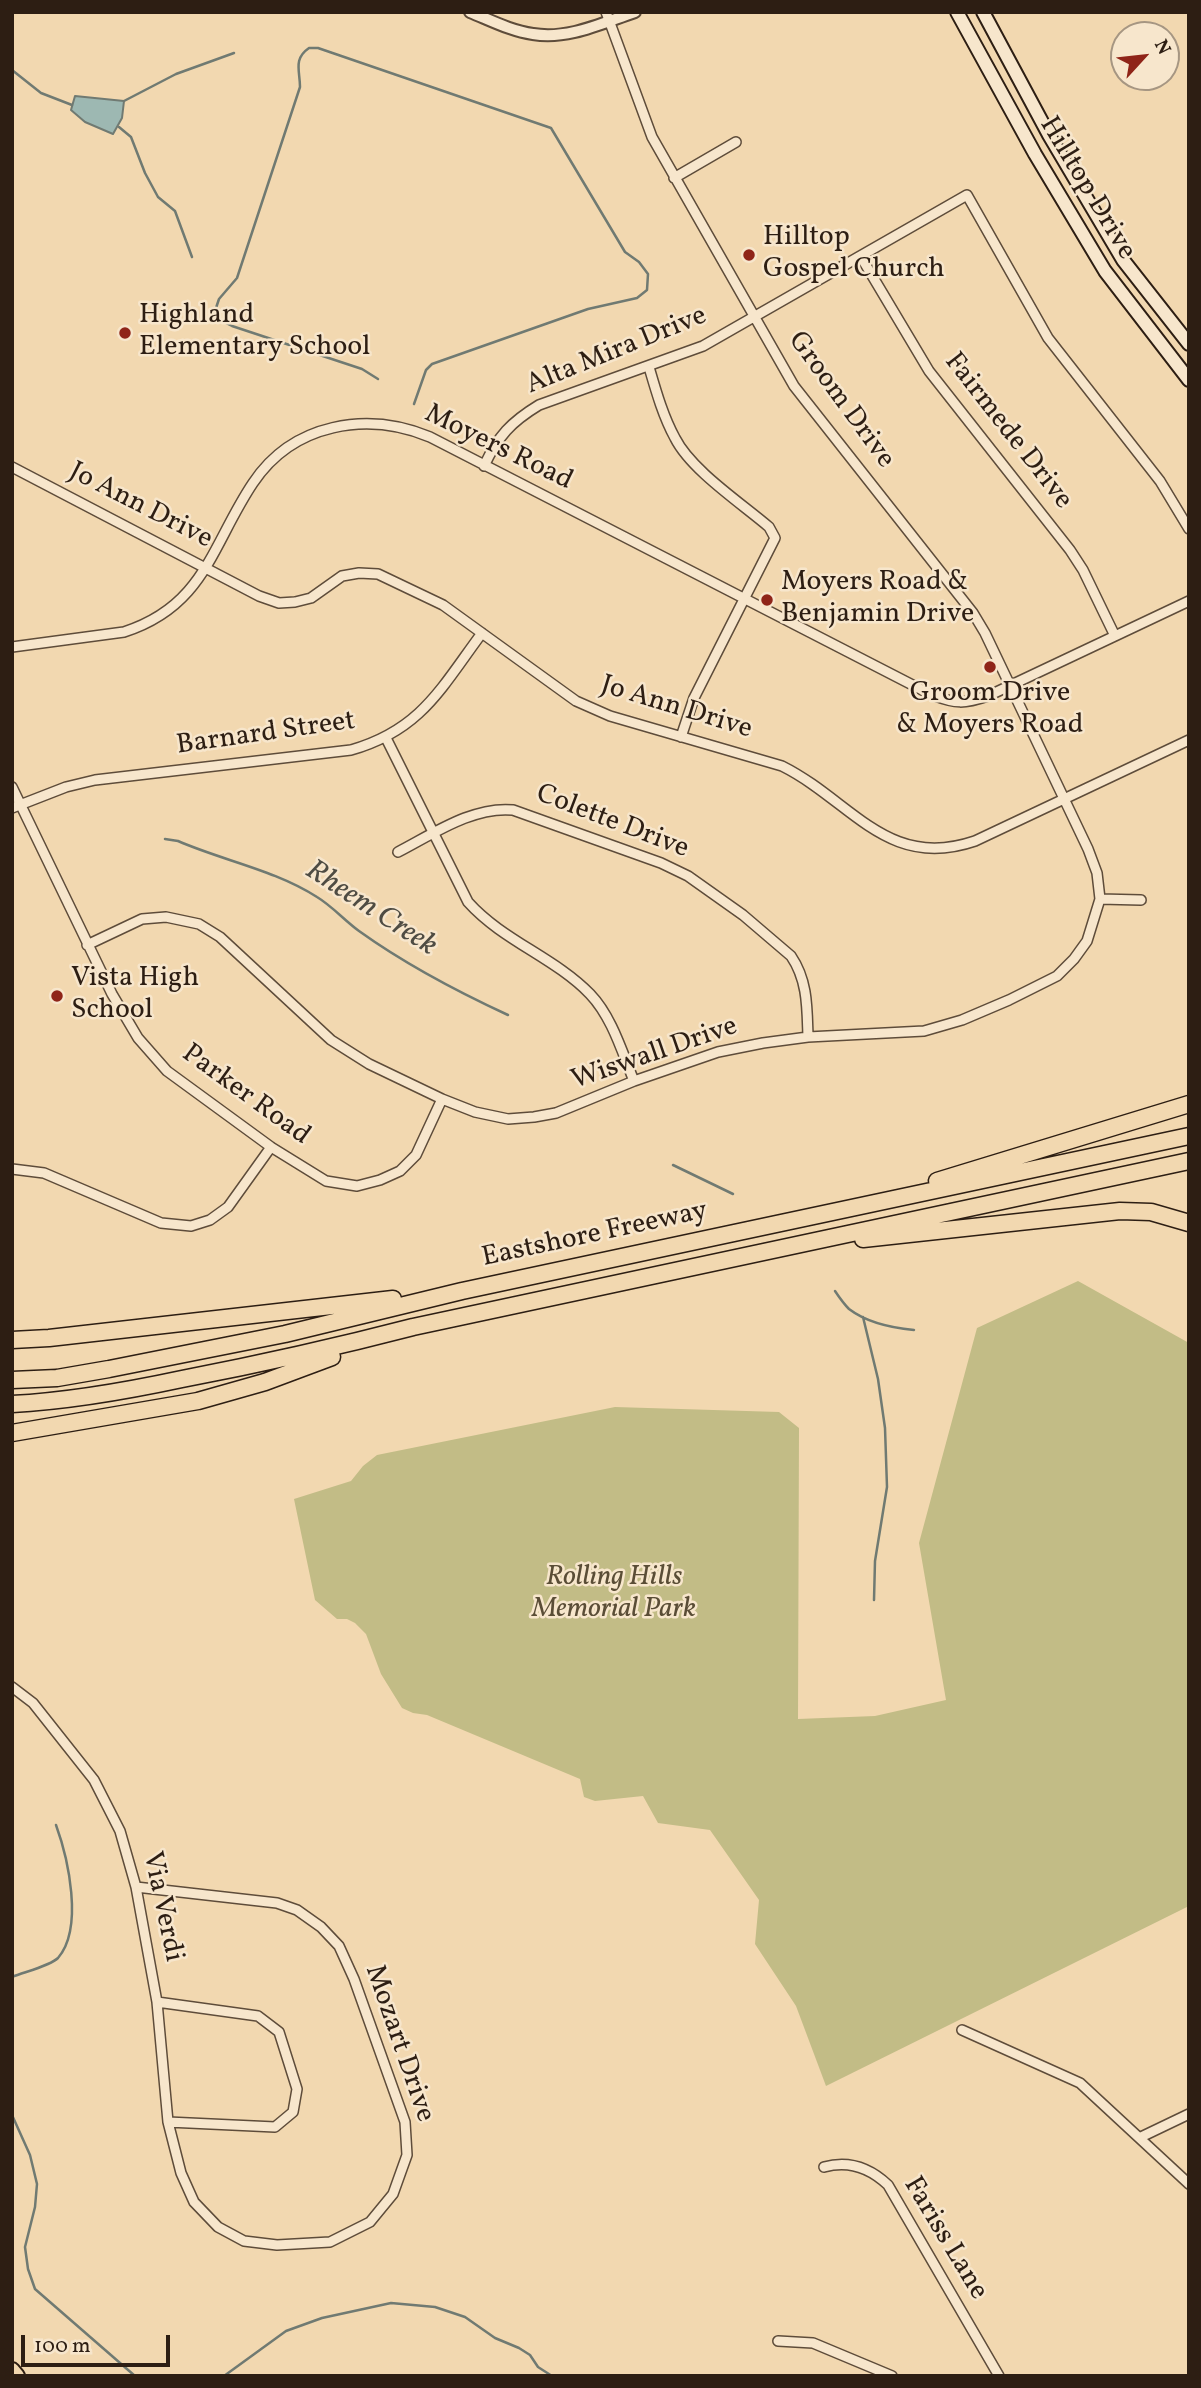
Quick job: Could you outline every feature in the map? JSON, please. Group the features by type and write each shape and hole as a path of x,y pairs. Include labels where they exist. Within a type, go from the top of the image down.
{"highway":[{"path":"880,1202 978,1167 1189,1104"},
{"name":"Eastshore Freeway","path":"12,1380 57,1378 109,1370 285,1334 462,1291 1189,1136"},
{"name":"Eastshore Freeway","path":"12,1404 56,1402 110,1394 295,1358 413,1327 1189,1161"},
{"path":"798,1245 923,1234 1120,1211 1151,1212 1189,1223"},
{"path":"12,1340 63,1337 462,1291"},
{"path":"12,1433 198,1401 265,1382 413,1327"}],"main road":[{"name":"Hilltop Drive","path":"957,12 1070,214 1105,271 1189,380"},
{"name":"Hilltop Drive","path":"984,12 1049,135 1115,247 1144,289 1189,344"},
{"path":"12,2370 17,2376"}],"street":[{"path":"470,12 512,28 547,35 573,32 608,17 635,12"},
{"name":"Groom Drive","path":"608,17 652,137 794,386 973,613 1011,686"},
{"path":"674,178 736,142"},
{"name":"Alta Mira Drive","path":"484,466 502,433 517,418 539,405 703,346 967,195 1048,338 1160,481 1189,529"},
{"name":"Fairmede Drive","path":"861,257 929,371 1070,550 1083,570 1115,636"},
{"path":"649,367 663,412 686,454 696,466 769,527 775,538 694,698 681,737"},
{"name":"Moyers Road","path":"12,647 110,634 140,626 180,600 207,567 254,482 280,454 311,434 360,422 392,425 430,437 743,599 932,695 953,703 967,703 1011,686 1189,601"},
{"name":"Jo Ann Drive","path":"12,467 259,596 279,603 310,598 342,576 378,574 443,605 576,701 610,716 782,766 801,775 881,833 909,847 935,849 956,847 975,841 1189,740"},
{"name":"Barnard Street","path":"16,806 66,787 95,780 351,750 386,738 411,722 433,699 482,634"},
{"name":"Wiswall Drive","path":"87,944 142,919 166,917 199,924 220,937 331,1040 369,1064 442,1099 475,1112 508,1119 556,1113 634,1081 718,1052 808,1037 924,1031 962,1020 1057,976 1074,959 1087,940 1100,899 1097,873 1011,686"},
{"path":"386,738 468,902 482,918 566,973 591,995 613,1031 634,1081"},
{"name":"Parker Road","path":"12,787 16,806 112,994 138,1038 167,1071 271,1147 326,1181 357,1186 380,1181 400,1171 416,1155 442,1099"},
{"name":"Colette Drive","path":"398,852 480,812 497,808 513,810 661,863 688,876 733,908 791,956 800,969 805,986 808,1037"},
{"path":"1100,899 1141,900"},
{"path":"12,1169 44,1173 161,1223 191,1226 210,1220 228,1207 271,1147"},
{"name":"Via Verdi","path":"12,1687 33,1703 94,1780 120,1831 136,1887 157,2002 168,2122 181,2172"},
{"name":"Mozart Drive","path":"136,1887 277,1903 297,1910 321,1927 339,1946 344,1957 405,2122 407,2155 393,2194 370,2222 330,2242 277,2245 244,2241 218,2227 194,2202 181,2172"},
{"path":"157,2002 258,2016 279,2032 297,2089 293,2112 275,2127 168,2122"},
{"path":"962,2031 1080,2083 1189,2184"},
{"path":"1141,2137 1189,2113"},
{"name":"Fariss Lane","path":"824,2167 844,2164 866,2169 888,2185 999,2376"},
{"path":"778,2341 813,2343 892,2376"}],"green space":[{"name":"Rolling Hills Memorial Park","path":"1078,1281 1189,1343 1189,1906 826,2086 796,2006 755,1944 759,1900 710,1830 658,1823 643,1796 595,1801 584,1797 580,1779 427,1715 402,1708 381,1674 366,1634 355,1623 347,1619 337,1619 315,1600 294,1499 351,1481 363,1466 377,1455 615,1407 779,1412 799,1428 798,1719 875,1716 946,1700 919,1543 977,1328"}],"water":[{"path":"75,96 124,101 122,118 113,134 85,122 71,110"}],"waterway":[{"path":"378,379 362,369 232,326 216,318 214,314 219,299 237,278 300,87 299,61 309,48 318,48 551,128 625,252 639,262 648,274 647,290 637,298 588,309 432,364 426,370 414,404"},
{"path":"124,101 176,74 234,53"},
{"path":"12,70 41,93 72,105"},
{"path":"119,127 131,137 158,197 175,211 192,257"},
{"name":"Rheem Creek","path":"165,839 178,841 267,873 301,888 394,955 450,987 508,1015"},
{"name":"Rheem Creek","path":"673,1165 733,1194"},
{"name":"Rheem Creek","path":"835,1291 849,1309 871,1321 914,1330"},
{"name":"Rheem Creek","path":"863,1317 878,1379 885,1428 887,1487 875,1561 874,1600"},
{"path":"12,1977 54,1961 66,1945 72,1911 71,1893 65,1855 56,1825"},
{"path":"12,2115 30,2155 37,2184 35,2207 25,2247 28,2269 35,2289 135,2376"},
{"path":"224,2376 286,2331 322,2318 391,2303 435,2307 465,2317 495,2338 530,2355 538,2367 552,2376"}],"place":[{"name":"Hilltop Gospel Church","path":"749,255"},
{"name":"Highland Elementary School","path":"125,333"},
{"name":"Moyers Road & Benjamin Drive","path":"767,600"},
{"name":"Groom Drive & Moyers Road","path":"990,667"},
{"name":"Vista High School","path":"57,996"}]}
